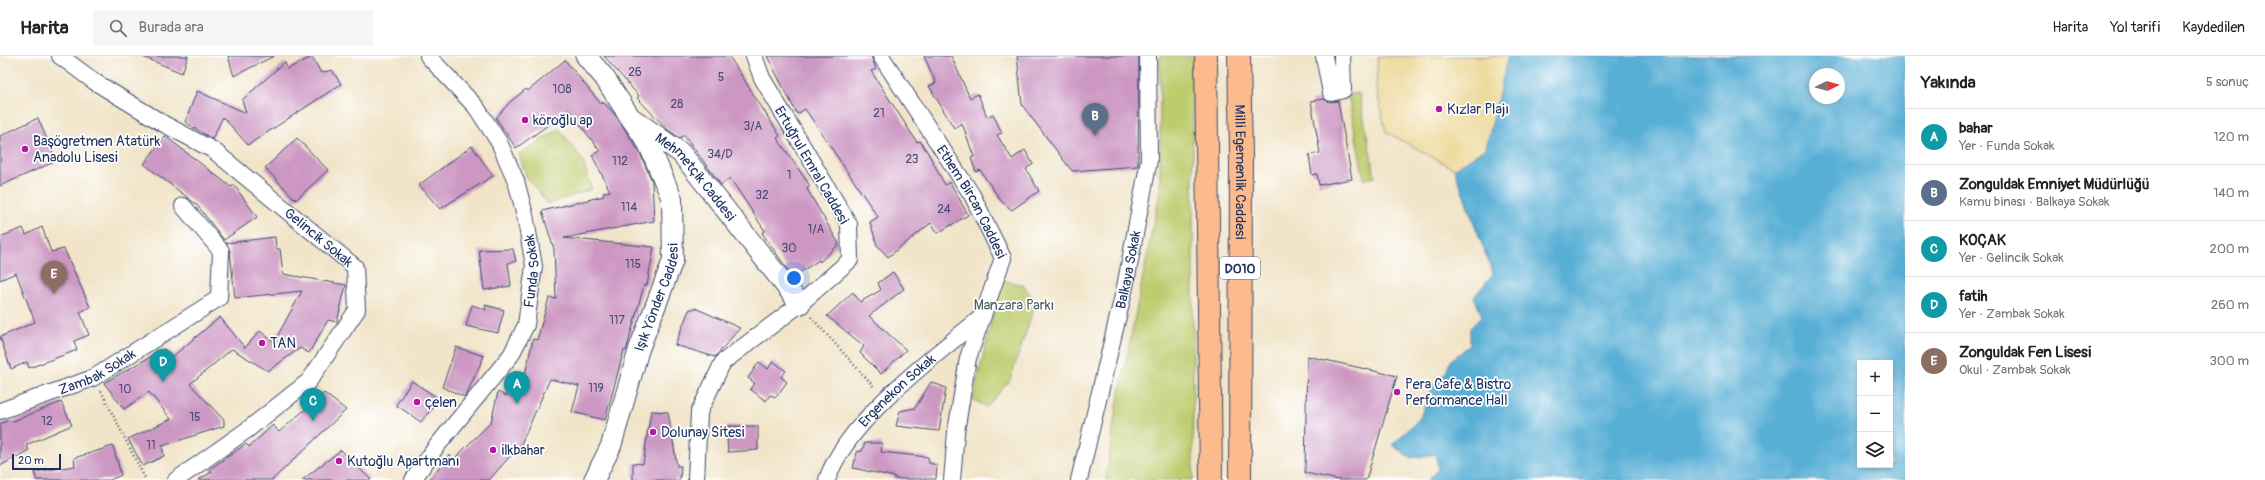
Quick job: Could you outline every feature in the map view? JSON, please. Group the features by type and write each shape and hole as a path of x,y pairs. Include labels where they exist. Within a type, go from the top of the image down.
{"highway":[{"name":"D010","path":"1206,56 1211,480"},
{"name":"Milli Egemenlik Caddesi","path":"1239,56 1241,152 1240,480"}],"street":[{"name":"Gelincik Sokak","path":"60,56 95,82 164,124 213,150 355,267 357,310 309,381 247,430 176,480"},
{"name":"Funda Sokak","path":"413,480 436,447 511,355 526,325 534,266 525,215 516,181 499,142 476,107 428,56"},
{"name":"Mehmetçik Caddesi","path":"586,56 604,77 630,117 681,153 800,304"},
{"name":"Ertuğrul Emral Caddesi","path":"754,56 762,78 849,224 850,260 800,304"},
{"name":"Ethem Bircan Caddesi","path":"880,56 972,195 1003,258 968,358 956,432 952,480"},
{"name":"Balkaya Sokak","path":"1079,480 1125,287 1149,160 1148,56"},
{"path":"1324,56 1331,93 1343,90 1342,56"},
{"name":"Işık Yönder Caddesi","path":"594,480 612,446 639,349 673,260 672,199 648,143 630,117"},
{"name":"Zambak Sokak","path":"0,411 93,378 219,298 221,251 183,206"},
{"path":"696,480 699,412 723,362 800,304"},
{"name":"Ergenekon Sokak","path":"827,480 830,470 852,433 886,400 984,315"}],"path":[{"path":"800,304 886,400"},
{"path":"93,378 146,480"}],"green space":[{"path":"1160,56 1193,56 1193,480 1106,480 1115,416 1160,192"},
{"path":"1359,93 1375,177 1364,179 1348,95"},
{"path":"559,129 582,159 592,189 548,204 527,178 519,154"},
{"name":"Manzara Parkı","path":"1001,280 1023,285 1036,302 1010,380 987,407 973,399"}],"sand":[{"name":"Kızlar Plajı","path":"1378,56 1511,56 1486,148 1454,169 1386,132 1376,87"}],"water":[{"path":"1508,56 1905,56 1905,480 1428,480 1438,469 1436,454 1411,458 1392,445 1420,418 1433,385 1446,373 1450,361 1470,345 1470,328 1482,316 1474,297 1493,274 1454,169 1486,148"}],"building":[{"path":"141,56 188,56 182,73"},
{"path":"228,56 274,56 234,76"},
{"path":"604,56 729,56 780,136 777,138 810,186 807,189 839,244 820,262 819,260 793,277 762,233 765,231 730,178 721,185 684,135 680,138 668,130 637,98 639,96"},
{"path":"767,56 871,56 876,69 871,71 917,142 920,141 928,153 945,185 950,182 968,215 938,233 931,223 888,257 877,245 870,222 878,217 805,109 797,114"},
{"path":"924,56 951,56 970,98 978,94 987,117 993,114 1002,133 997,135 1012,159 1025,150 1033,164 1026,169 1039,191 1012,210 1001,201 980,170 976,172 971,158 974,157 962,123 954,128 929,86 936,83"},
{"path":"1017,56 1139,56 1138,166 1072,171 1022,105"},
{"path":"312,57 321,73 332,70 341,84 248,145 223,117 212,139 185,122 197,91 246,113 242,100 285,62 287,69"},
{"path":"565,60 601,104 603,102 617,117 640,153 652,181 654,221 564,238 654,247 647,285 644,285 605,420 572,412 579,386 550,379 521,444 489,480 429,480 449,455 454,459 491,422 498,392 506,396 511,388 520,397 533,339 537,340 549,298 556,299 554,249 542,211 604,196 603,193 610,191 592,155 600,151 569,110 516,148 496,118 510,102 526,89 528,91"},
{"path":"1324,99 1329,102 1338,101 1352,179 1319,185 1317,174 1312,175 1309,155 1320,153 1311,101"},
{"name":"Başögretmen Atatürk Anadolu Lisesi","path":"38,118 56,161 0,186 0,136"},
{"path":"165,136 231,187 234,185 257,217 224,240 197,205 144,164"},
{"path":"297,138 328,170 296,200 265,168"},
{"path":"472,146 493,176 440,209 419,185"},
{"path":"42,227 51,252 64,249 90,307 80,312 89,335 74,341 77,350 29,368 27,362 11,369 0,337 35,322 16,273 0,280 0,237 23,228 26,235"},
{"path":"275,237 276,249 280,249 283,274 346,285 337,322 328,320 309,353 300,348 268,371 232,349 190,384 224,420 224,426 162,446 164,456 143,466 128,439 171,419 149,392 124,409 104,383 164,349 172,357 220,317 245,348 260,331 274,342 302,291 235,298 230,251 226,243"},
{"path":"513,249 516,261 508,263 511,286 484,290 479,250"},
{"path":"893,272 904,289 869,316 906,350 881,374 860,353 864,346 827,316 853,292 860,302 881,290 878,283"},
{"path":"472,305 486,310 485,305 504,310 498,333 466,326"},
{"path":"695,308 740,328 715,357 675,345 689,310"},
{"path":"456,347 484,356 465,397 442,387"},
{"path":"1307,356 1397,376 1366,480 1339,480 1305,473"},
{"path":"773,361 786,371 781,377 787,382 776,397 770,395 766,401 750,389 755,383 748,378 759,362 768,369"},
{"name":"çelen","path":"412,381 439,399 421,422 396,405"},
{"path":"931,382 946,388 939,431 896,426 900,411 915,408"},
{"path":"324,393 346,410 272,480 198,480 212,472 210,469 246,444 249,447 273,425 279,432"},
{"path":"61,402 72,425 26,445 29,450 0,466 0,424 9,420 11,422"},
{"path":"651,411 668,412 677,466 681,466 680,480 633,480 633,463 643,464"},
{"path":"726,426 758,426 758,450 728,452"},
{"path":"865,443 882,443 881,452 928,457 929,463 937,465 936,479 895,479 895,477 853,468 857,452 862,451"},
{"path":"113,446 121,475 110,480 36,480 35,472 75,466 74,458"},
{"name":"Kutoğlu Apartmanı","path":"341,450 371,480 302,480"}],"place":[{"name":"Kızlar Plajı","path":"1439,109"},
{"name":"köroğlu ap","path":"525,120"},
{"name":"Zonguldak Emniyet Müdürlüğü","path":"1095,136"},
{"name":"Başögretmen Atatürk Anadolu Lisesi","path":"25,149"},
{"name":"Zonguldak Fen Lisesi","path":"54,294"},
{"name":"TAN","path":"262,343"},
{"name":"fatih","path":"163,382"},
{"name":"Pera Cafe & Bistro Performance Hall","path":"1397,392"},
{"name":"çelen","path":"417,402"},
{"name":"bahar","path":"517,404"},
{"name":"KOÇAK","path":"313,421"},
{"name":"Dolunay Sitesi","path":"653,432"},
{"name":"ilkbahar","path":"493,450"},
{"name":"Kutoğlu Apartmanı","path":"339,461"}]}
